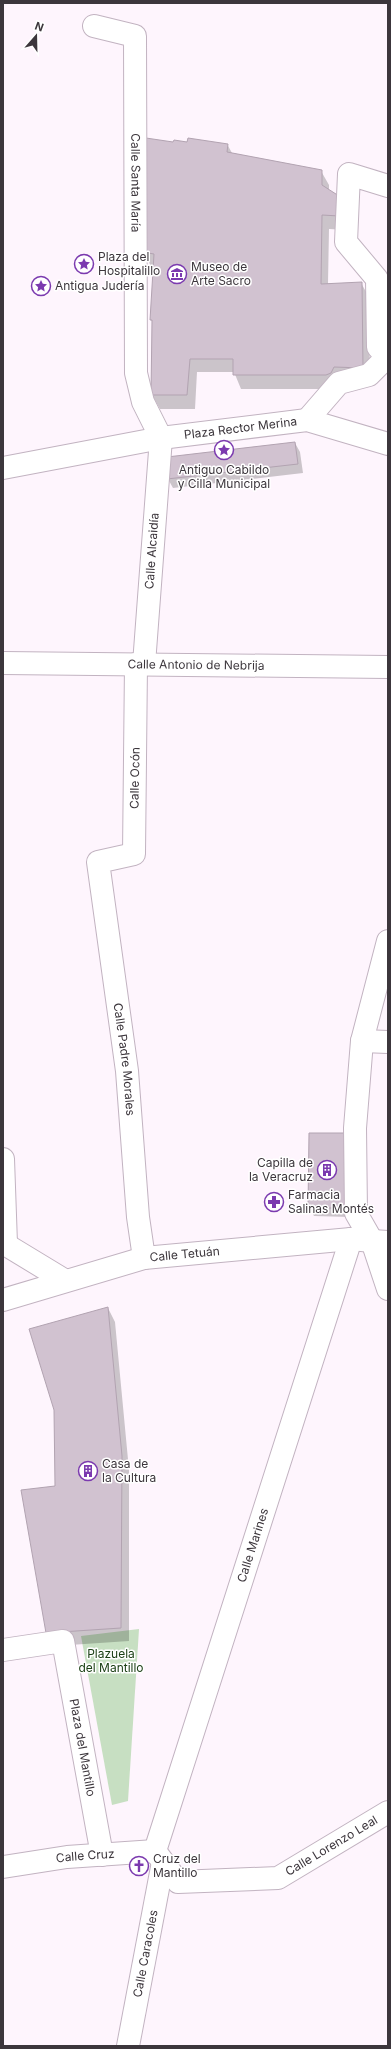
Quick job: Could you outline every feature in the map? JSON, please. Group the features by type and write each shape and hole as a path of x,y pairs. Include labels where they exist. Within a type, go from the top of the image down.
{"street":[{"name":"Calle Santa María","path":"94,26 136,36 136,373 143,402 161,438"},
{"path":"307,420 339,383 369,375 387,358 378,347 377,279 346,242 349,174 388,186"},
{"name":"Plaza Rector Merina","path":"3,468 161,438 307,420 388,444"},
{"name":"Calle Alcaidía","path":"140,664 161,438"},
{"name":"Calle Antonio de Nebrija","path":"3,663 388,667"},
{"name":"Calle Ocón","path":"98,862 134,854 140,664"},
{"name":"Calle Padre Morales","path":"98,862 127,1071 138,1217 144,1258"},
{"path":"388,941 362,1041 355,1128 356,1213 370,1241 388,1290"},
{"path":"362,1041 388,1042"},
{"path":"3,1159 4,1243 64,1280"},
{"name":"Calle Tetuán","path":"3,1300 64,1280 144,1258 370,1241"},
{"name":"Calle Marines","path":"159,1856 370,1241"},
{"name":"Plaza del Mantillo","path":"3,1650 63,1641 102,1854"},
{"name":"Calle Lorenzo Leal","path":"159,1856 178,1882 278,1878 388,1812"},
{"name":"Calle Cruz","path":"3,1867 67,1857 102,1854 159,1856"},
{"name":"Calle Caracoles","path":"128,2046 159,1856"}],"green space":[{"name":"Plazuela del Mantillo","path":"139,1629 128,1801 112,1805 81,1636"}],"building":[{"path":"146,138 173,142 174,140 187,142 188,138 228,144 227,152 322,170 322,185 339,196 339,216 322,215 321,284 362,282 363,368 334,367 331,373 326,375 233,375 233,359 190,359 187,395 151,395 152,320 150,320 154,254 142,252"},
{"path":"295,442 298,464 167,479 167,457"},
{"name":"Capilla de la Veracruz","path":"309,1133 347,1133 346,1208 308,1208"},
{"name":"Casa de la Cultura","path":"108,1307 122,1456 121,1628 46,1633 21,1490 55,1486 54,1410 29,1329"}],"place":[{"name":"Plaza del Hospitalillo","path":"84,264"},
{"name":"Museo de Arte Sacro","path":"177,274"},
{"name":"Antigua Judería","path":"41,286"},
{"name":"Antiguo Cabildo y Cilla Municipal","path":"224,450"},
{"name":"Capilla de la Veracruz","path":"327,1170"},
{"name":"Farmacia Salinas Montés","path":"274,1202"},
{"name":"Casa de la Cultura","path":"88,1471"},
{"name":"Cruz del Mantillo","path":"139,1866"}]}
